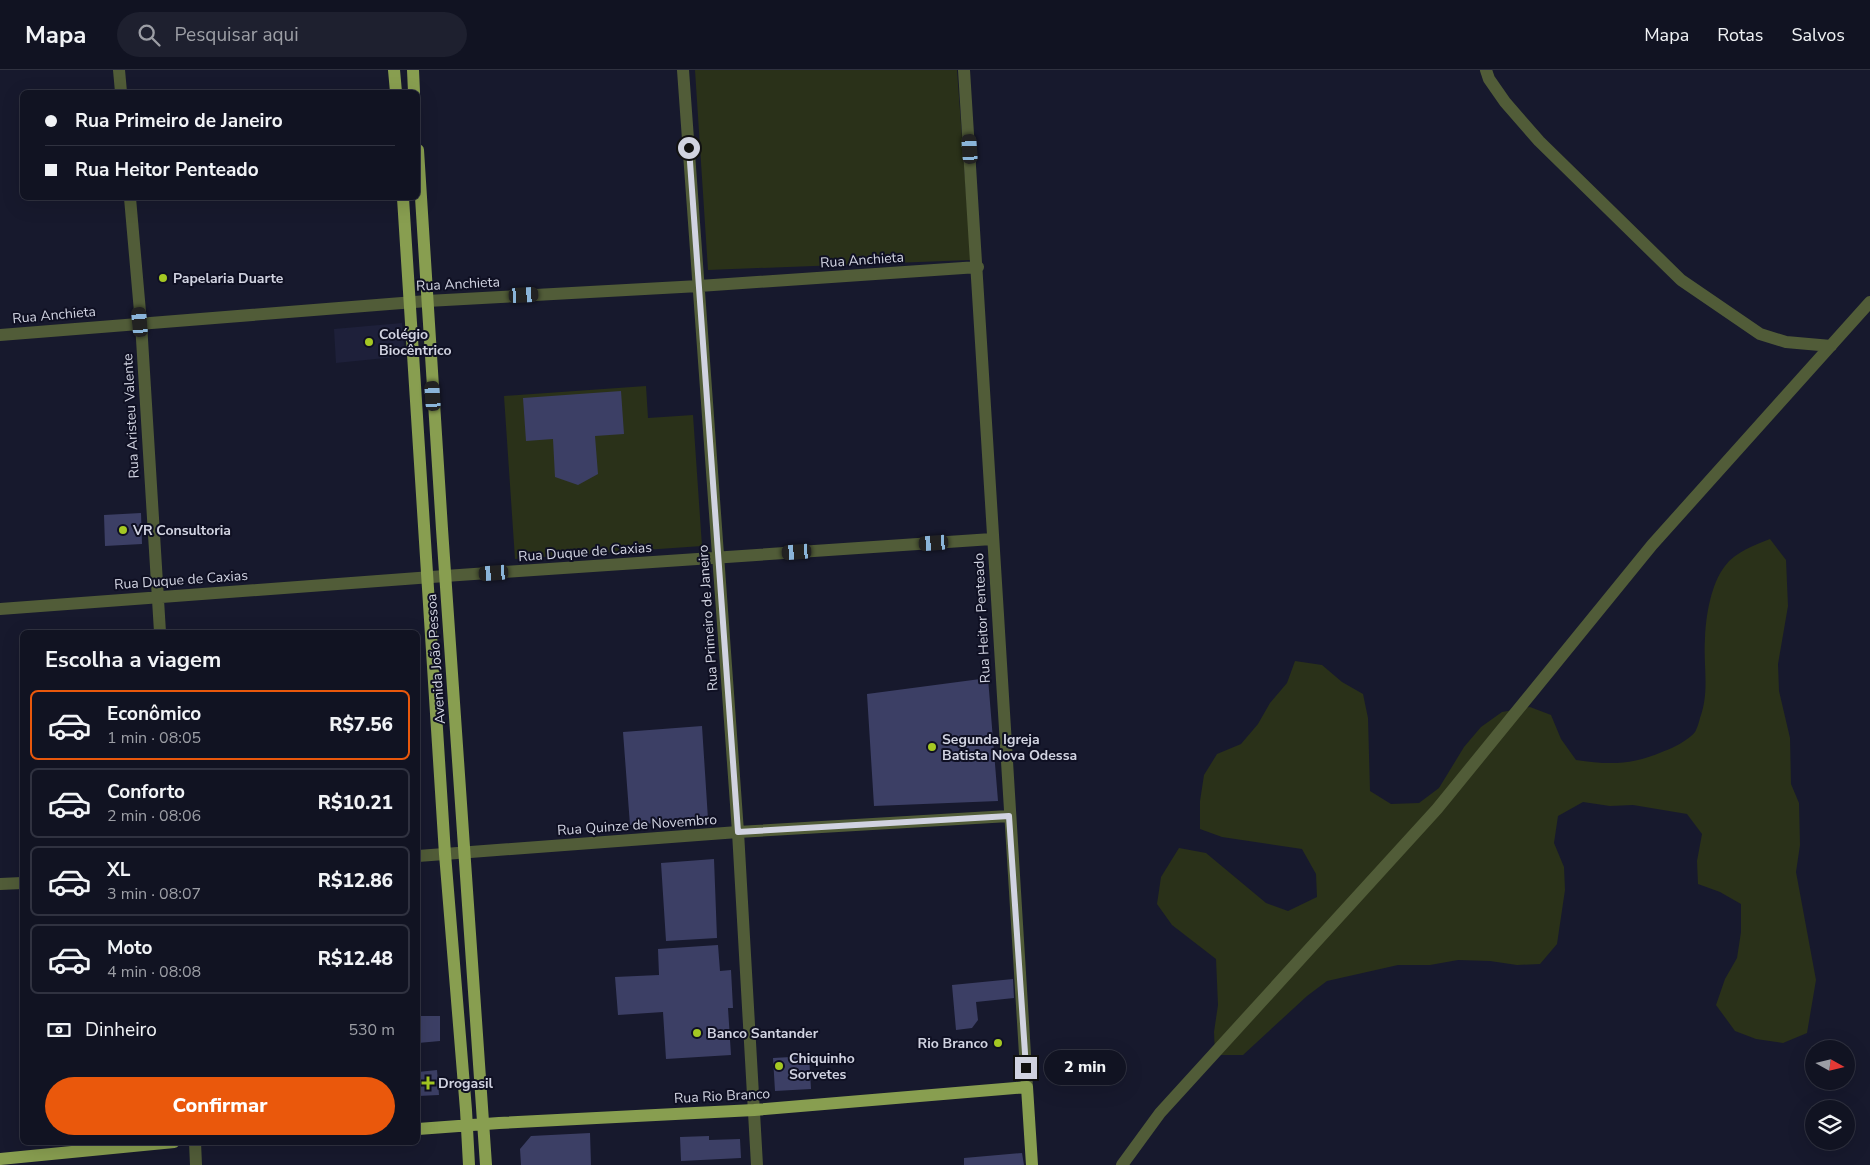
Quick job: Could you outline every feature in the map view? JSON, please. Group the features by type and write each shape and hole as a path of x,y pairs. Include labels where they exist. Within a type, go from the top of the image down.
{"main road":[{"path":"394,70 396,90"},
{"path":"413,70 414,90"},
{"name":"Avenida João Pessoa","path":"404,200 445,854 469,1165"},
{"name":"Avenida João Pessoa","path":"420,200 486,1165"},
{"path":"408,260 424,260"},
{"path":"416,378 432,378"},
{"path":"420,448 436,448"},
{"path":"424,529 442,529"},
{"path":"432,643 450,642"},
{"path":"436,718 455,717"},
{"path":"441,793 460,792"},
{"path":"451,928 470,927"},
{"path":"456,993 474,991"},
{"path":"462,1059 479,1058"},
{"name":"Rua Rio Branco","path":"420,1129 754,1110 1027,1087"},
{"name":"Rua Heitor Penteado","path":"1027,1087 1032,1165"},
{"path":"0,1159 143,1145"}],"street":[{"path":"119,70 121,90"},
{"name":"Rua Primeiro de Janeiro","path":"683,70 738,832 757,1165"},
{"name":"Rua Heitor Penteado","path":"964,70 978,267 992,539 1027,1087"},
{"path":"1486,70 1489,79 1505,102 1539,141 1681,280 1760,334 1786,342 1831,346"},
{"name":"Rua Aristeu Valente","path":"130,200 160,630"},
{"name":"Rua Anchieta","path":"0,335 140,322 427,300 699,286 978,267"},
{"path":"1122,1165 1160,1113 1437,809 1652,545 1870,302"},
{"name":"Rua Duque de Caxias","path":"0,609 427,577 992,539"},
{"name":"Rua Quinze de Novembro","path":"420,856 738,832 1009,816"},
{"path":"0,884 20,883"},
{"path":"194,1145 196,1165"}],"shaded area":[{"name":"Colégio Biocêntrico","path":"402,323 405,356 336,363 334,329"}],"green space":[{"path":"695,70 957,70 971,260 708,270"},
{"path":"646,386 648,418 693,415 702,546 515,559 504,396"},
{"path":"1770,539 1786,560 1788,606 1778,664 1779,691 1790,738 1791,784 1799,803 1800,845 1796,872 1816,980 1807,1033 1783,1043 1756,1039 1735,1031 1716,1005 1725,979 1737,958 1741,932 1741,904 1720,892 1698,884 1697,861 1702,834 1687,814 1633,805 1610,806 1583,802 1558,816 1554,843 1564,867 1565,890 1557,944 1540,964 1517,965 1490,961 1458,960 1430,965 1398,965 1327,981 1307,996 1243,1055 1215,1055 1214,1032 1218,1005 1216,959 1172,925 1157,904 1161,877 1179,848 1206,853 1266,903 1288,911 1317,897 1316,874 1302,849 1222,837 1200,829 1200,801 1204,775 1217,754 1241,744 1258,724 1270,703 1287,683 1295,661 1322,665 1342,682 1363,694 1368,718 1370,791 1391,804 1419,803 1439,788 1464,747 1481,727 1502,712 1530,707 1551,715 1561,739 1576,760 1599,763 1630,762 1675,746 1695,732 1705,698 1706,629 1710,600 1716,582 1725,566 1734,557"}],"building":[{"path":"621,391 624,434 595,436 598,474 578,485 555,477 553,439 526,441 523,398"},
{"name":"VR Consultoria","path":"141,513 142,544 105,546 104,515"},
{"name":"Segunda Igreja Batista Nova Odessa","path":"988,678 998,801 874,806 867,694"},
{"path":"702,726 708,819 630,825 623,732"},
{"path":"714,859 717,938 666,941 661,863"},
{"path":"718,945 720,971 731,970 733,1008 728,1008 731,1055 666,1059 663,1012 618,1015 615,977 659,975 658,949"},
{"path":"1013,979 1014,998 976,1002 978,1020 972,1028 956,1030 952,985"},
{"path":"420,1016 440,1016 440,1041 420,1043"},
{"path":"809,1056 811,1089 775,1091 773,1058"},
{"name":"Drogasil","path":"437,1070 439,1095 420,1096 420,1072"},
{"path":"590,1133 591,1165 521,1165 520,1149 531,1136"},
{"path":"709,1136 709,1140 740,1139 741,1158 681,1161 680,1137"},
{"path":"1022,1153 1024,1165 964,1165 964,1158"}],"place":[{"name":"Papelaria Duarte","path":"163,278"},
{"name":"Colégio Biocêntrico","path":"369,342"},
{"name":"VR Consultoria","path":"123,530"},
{"name":"Segunda Igreja Batista Nova Odessa","path":"932,747"},
{"name":"Banco Santander","path":"697,1033"},
{"name":"Rio Branco","path":"998,1043"},
{"name":"Chiquinho Sorvetes","path":"779,1066"},
{"name":"Drogasil","path":"428,1083"}],"route":[{"path":"689,148 738,832 1009,816 1026,1068"}]}
